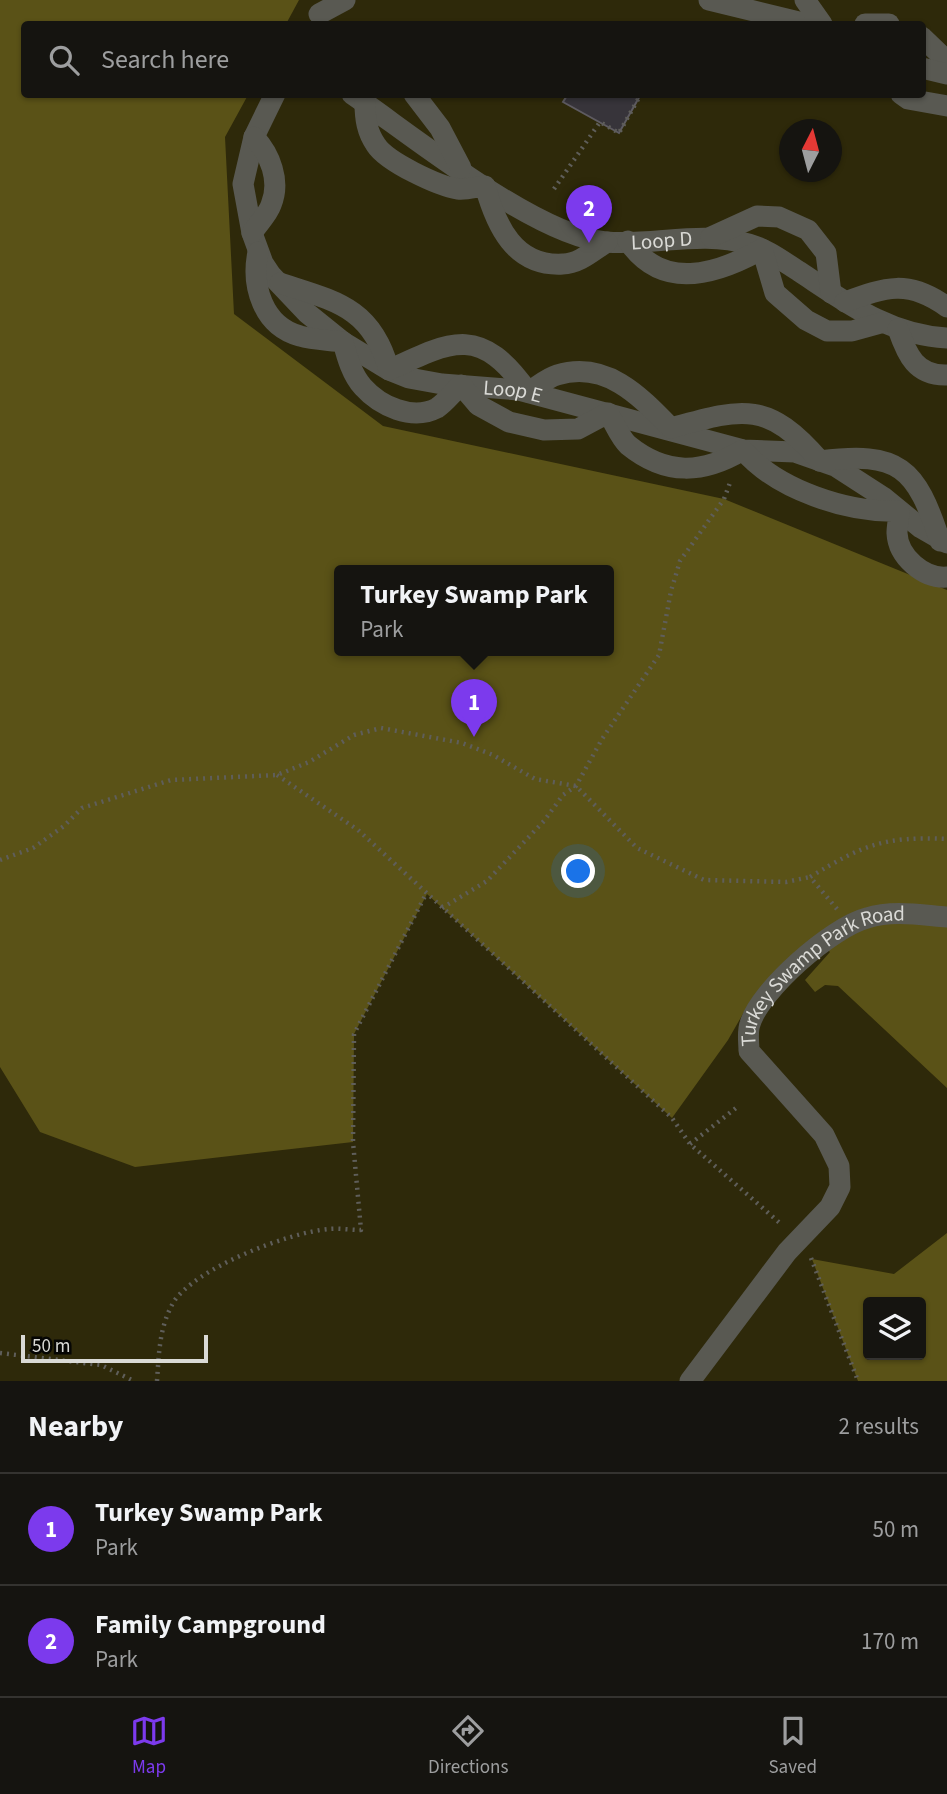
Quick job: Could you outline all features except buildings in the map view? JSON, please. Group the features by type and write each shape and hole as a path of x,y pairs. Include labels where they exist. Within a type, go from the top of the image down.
{"lane":[{"path":"319,13 345,0"},
{"path":"709,0 762,18 784,21"},
{"path":"805,0 820,21"},
{"path":"926,41 947,61"},
{"path":"926,69 947,74"},
{"name":"Loop E","path":"273,98 254,137 243,184 255,241 263,263 278,283 307,313 343,342 389,369 409,377 528,393 671,428 743,450 795,452 835,467 945,539"},
{"path":"356,98 377,147 404,166 441,184 460,189 485,186 493,214 509,244 541,261 564,264 617,241 663,271 696,274 733,265 762,249 775,293 806,320 827,331 889,326 912,364 934,376 947,375"},
{"name":"Loop D","path":"357,98 485,186 564,232 617,241 711,237 750,244 889,326 947,338"},
{"path":"417,98 440,128 462,169"},
{"path":"907,98 947,106"},
{"path":"254,137 267,151 274,173 272,204 255,241 256,290 270,317 298,336 343,342 349,364 362,386 381,402 410,414 436,408 461,385 478,405 509,422 544,430 578,429 608,413 626,444 658,463 685,470 709,467 743,450 756,465 783,481 837,505 876,512 900,511 897,536 910,562 927,574 947,577"},
{"path":"711,237 757,215 779,217 808,230 826,253 838,297 888,287 909,288 947,307"},
{"path":"278,283 336,301 355,312 373,330 382,344 389,369 440,346 467,343 498,356 509,365 528,393 556,375 590,372 615,378 671,428 744,411 767,416 799,436 820,461 859,456 888,462 908,472 945,539"},
{"name":"Turkey Swamp Park Road","path":"690,1381 798,1239 830,1207 841,1187 839,1166 824,1135 748,1051 750,1024 764,1000 820,942 850,923 890,914 947,917"}],"path":[{"path":"554,189 600,122 619,134 639,98"},
{"path":"442,908 486,881 544,821 563,794 576,786 602,738 659,655 671,591 680,561 724,499 743,450"},
{"path":"0,860 33,848 64,826 82,808 171,780 277,775 309,762 354,735 381,728 462,743 493,755 535,779 576,786 636,848 704,880 786,882 810,877 859,849 883,840 947,839"},
{"path":"277,775 358,830 673,1118 690,1144 798,1239 812,1259 858,1381"},
{"path":"810,877 850,923"},
{"path":"157,1381 161,1330 174,1301 213,1267 316,1232 329,1229 361,1230 353,1142 354,1034 426,894"},
{"path":"690,1144 736,1108"},
{"path":"0,1353 101,1365 134,1381"}],"shaded area":[{"path":"0,0 947,0 947,1381 0,1381"},
{"path":"0,0 299,0 288,21 21,21 21,98 246,98 225,137 234,314 383,426 724,499 947,590 947,1088 838,986 825,985 815,992 805,980 830,952 814,937 744,1012 728,1040 672,1118 427,894 354,1034 353,1142 135,1167 40,1132 0,1067"},
{"path":"947,1233 947,1381 858,1381 812,1259 894,1274"}],"place":[{"name":"Family Campground","path":"589,243"},
{"name":"Turkey Swamp Park","path":"474,737"}]}
